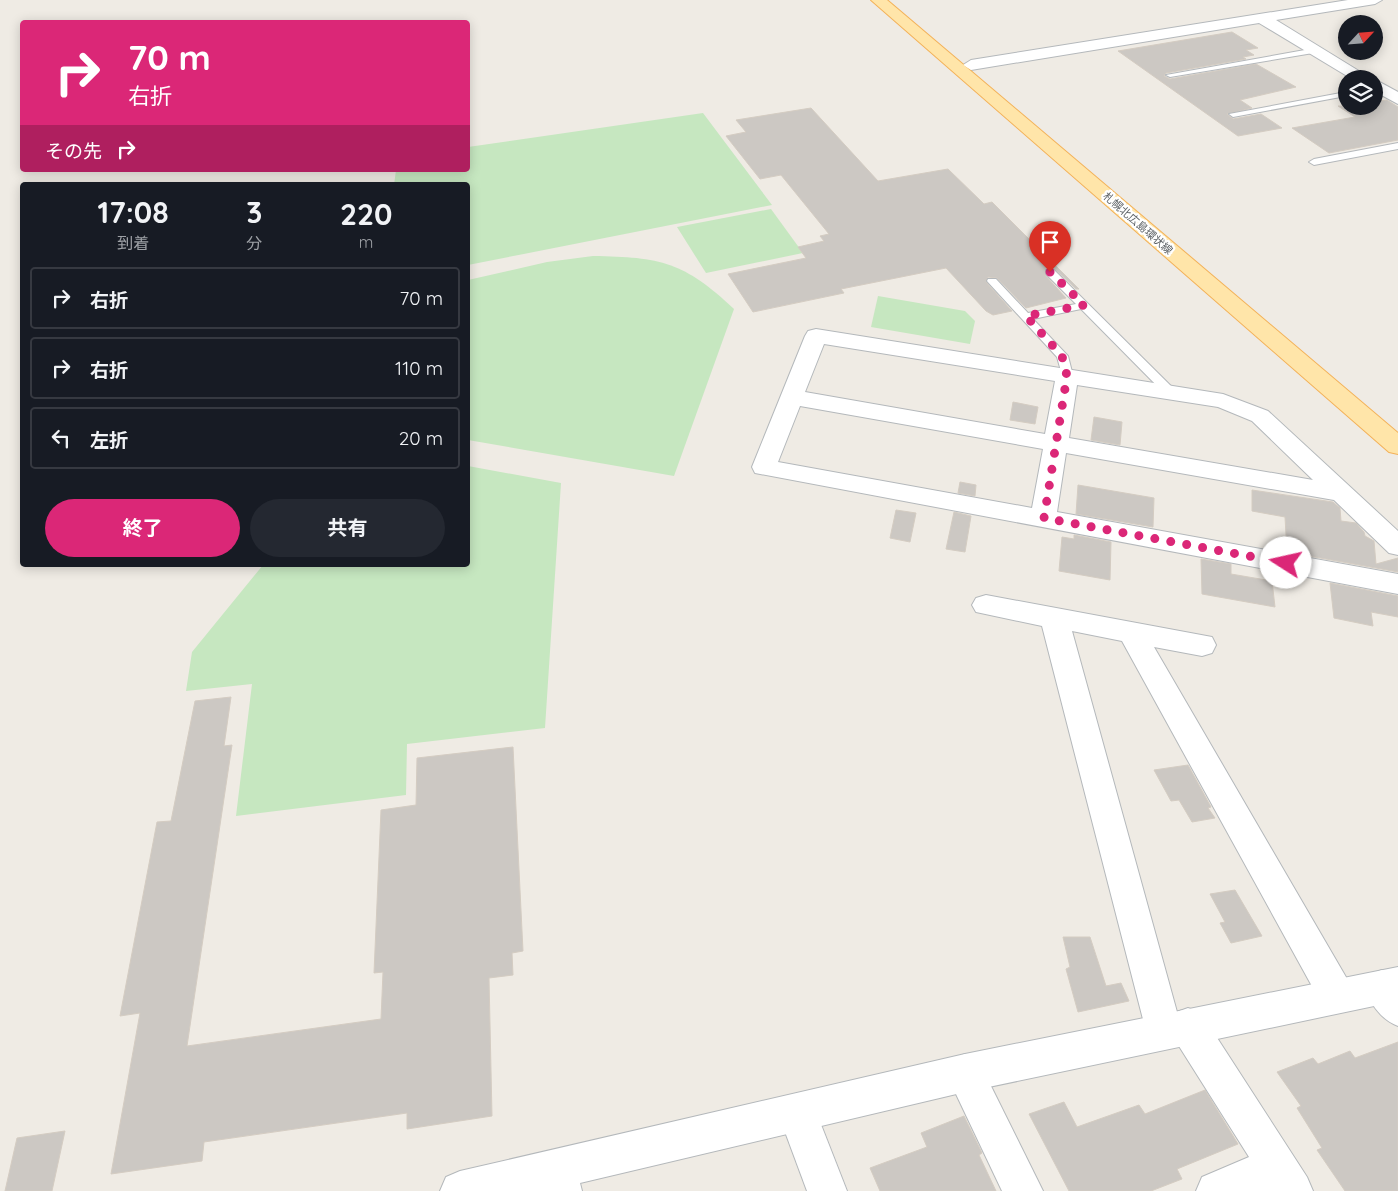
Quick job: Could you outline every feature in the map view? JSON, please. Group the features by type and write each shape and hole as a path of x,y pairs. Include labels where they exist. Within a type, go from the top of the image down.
{"main road":[{"name":"札幌北広島環状線","path":"878,0 1398,446"},
{"name":"札幌北広島環状線","path":"894,0 1360,390"}],"street":[{"path":"971,65 1375,0"},
{"path":"1261,18 1349,70"},
{"path":"1383,91 1398,99"},
{"path":"1398,546 1260,416 1223,401 816,336 764,467 1398,584"},
{"path":"1044,518 1067,376"},
{"path":"792,397 1056,445 1341,493"},
{"path":"986,605 1202,645"},
{"path":"1054,618 1176,1029 1285,1179 1216,1191"},
{"path":"1130,632 1337,996"},
{"path":"460,1191 559,1180 797,1113 965,1073 1337,996 1393,993"},
{"path":"965,1073 1023,1191"},
{"path":"797,1113 827,1191"}],"lane":[{"path":"1170,75 1316,50"},
{"path":"1233,114 1338,95"},
{"path":"1314,162 1398,146"},
{"path":"1050,272 1171,393"},
{"path":"992,281 1062,356 1067,376"},
{"path":"1026,316 1084,305"}],"green space":[{"path":"703,113 772,205 470,265 470,182 394,182 396,172 470,172 470,147"},
{"path":"771,209 803,253 706,273 677,227"},
{"path":"593,256 637,258 670,265 700,281 734,309 674,476 470,440 470,280 547,262"},
{"path":"878,296 965,311 975,321 970,344 871,327"},
{"path":"470,466 561,483 545,728 407,744 406,795 236,816 252,684 186,691 192,652 261,567 470,567"}],"building":[{"path":"1232,32 1258,48 1246,50 1254,55 1243,57 1246,59 1166,73 1164,76 1170,79 1256,64 1296,87 1240,100 1252,108 1227,114 1233,119 1261,114 1282,128 1238,136 1118,51"},
{"path":"1387,100 1398,107 1398,140 1329,153 1292,128 1355,117 1352,115 1383,115 1383,101"},
{"path":"811,108 878,181 948,169 984,204 992,202 1079,289 1076,289 1055,269 1046,268 1045,275 1066,298 1026,308 997,278 988,277 986,282 1012,311 993,315 986,311 946,268 841,289 844,293 753,312 728,274 806,258 798,247 824,241 820,236 829,234 781,175 760,179 726,136 746,132 736,120"},
{"path":"1013,402 1038,407 1035,424 1010,420"},
{"path":"1094,417 1122,422 1120,445 1091,440"},
{"path":"960,482 976,485 975,496 958,493"},
{"path":"1078,485 1154,498 1153,527 1076,514"},
{"path":"1252,490 1333,502 1340,508 1341,521 1356,523 1365,536 1374,541 1376,564 1398,558 1398,572 1287,552 1285,517 1252,511"},
{"path":"896,510 916,513 910,542 890,538"},
{"path":"954,512 971,516 965,552 946,549"},
{"path":"1074,535 1111,542 1110,580 1059,571 1062,537 1074,539"},
{"path":"1201,559 1231,564 1231,574 1272,581 1275,607 1202,594"},
{"path":"1330,583 1398,596 1398,617 1371,612 1373,626 1334,618"},
{"path":"231,697 224,746 232,745 187,1046 381,1019 383,972 374,973 381,810 416,805 417,758 513,747 523,951 512,953 513,975 489,978 492,1116 407,1129 407,1113 204,1142 202,1161 111,1174 140,1013 120,1016 157,822 171,821 195,701"},
{"path":"1188,765 1211,807 1208,808 1215,818 1192,822 1179,800 1171,801 1154,770"},
{"path":"1235,890 1262,936 1231,943 1220,923 1225,922 1210,894"},
{"path":"1063,937 1090,937 1106,986 1121,983 1129,1001 1078,1012 1066,969 1070,967"},
{"path":"1398,1042 1398,1191 1345,1191 1317,1150 1322,1148 1297,1108 1301,1106 1277,1072 1313,1058 1318,1064 1350,1051 1355,1058"},
{"path":"1205,1090 1238,1144 1177,1169 1182,1179 1151,1191 1069,1191 1029,1114 1064,1102 1077,1127 1139,1105 1145,1114"},
{"path":"964,1116 982,1153 979,1155 996,1191 880,1191 870,1168 927,1147 921,1133"},
{"path":"65,1131 52,1191 5,1191 17,1138"}],"route":[{"path":"1050,272 1084,305 1026,316 1062,356 1067,376 1044,518 1286,563"}]}
